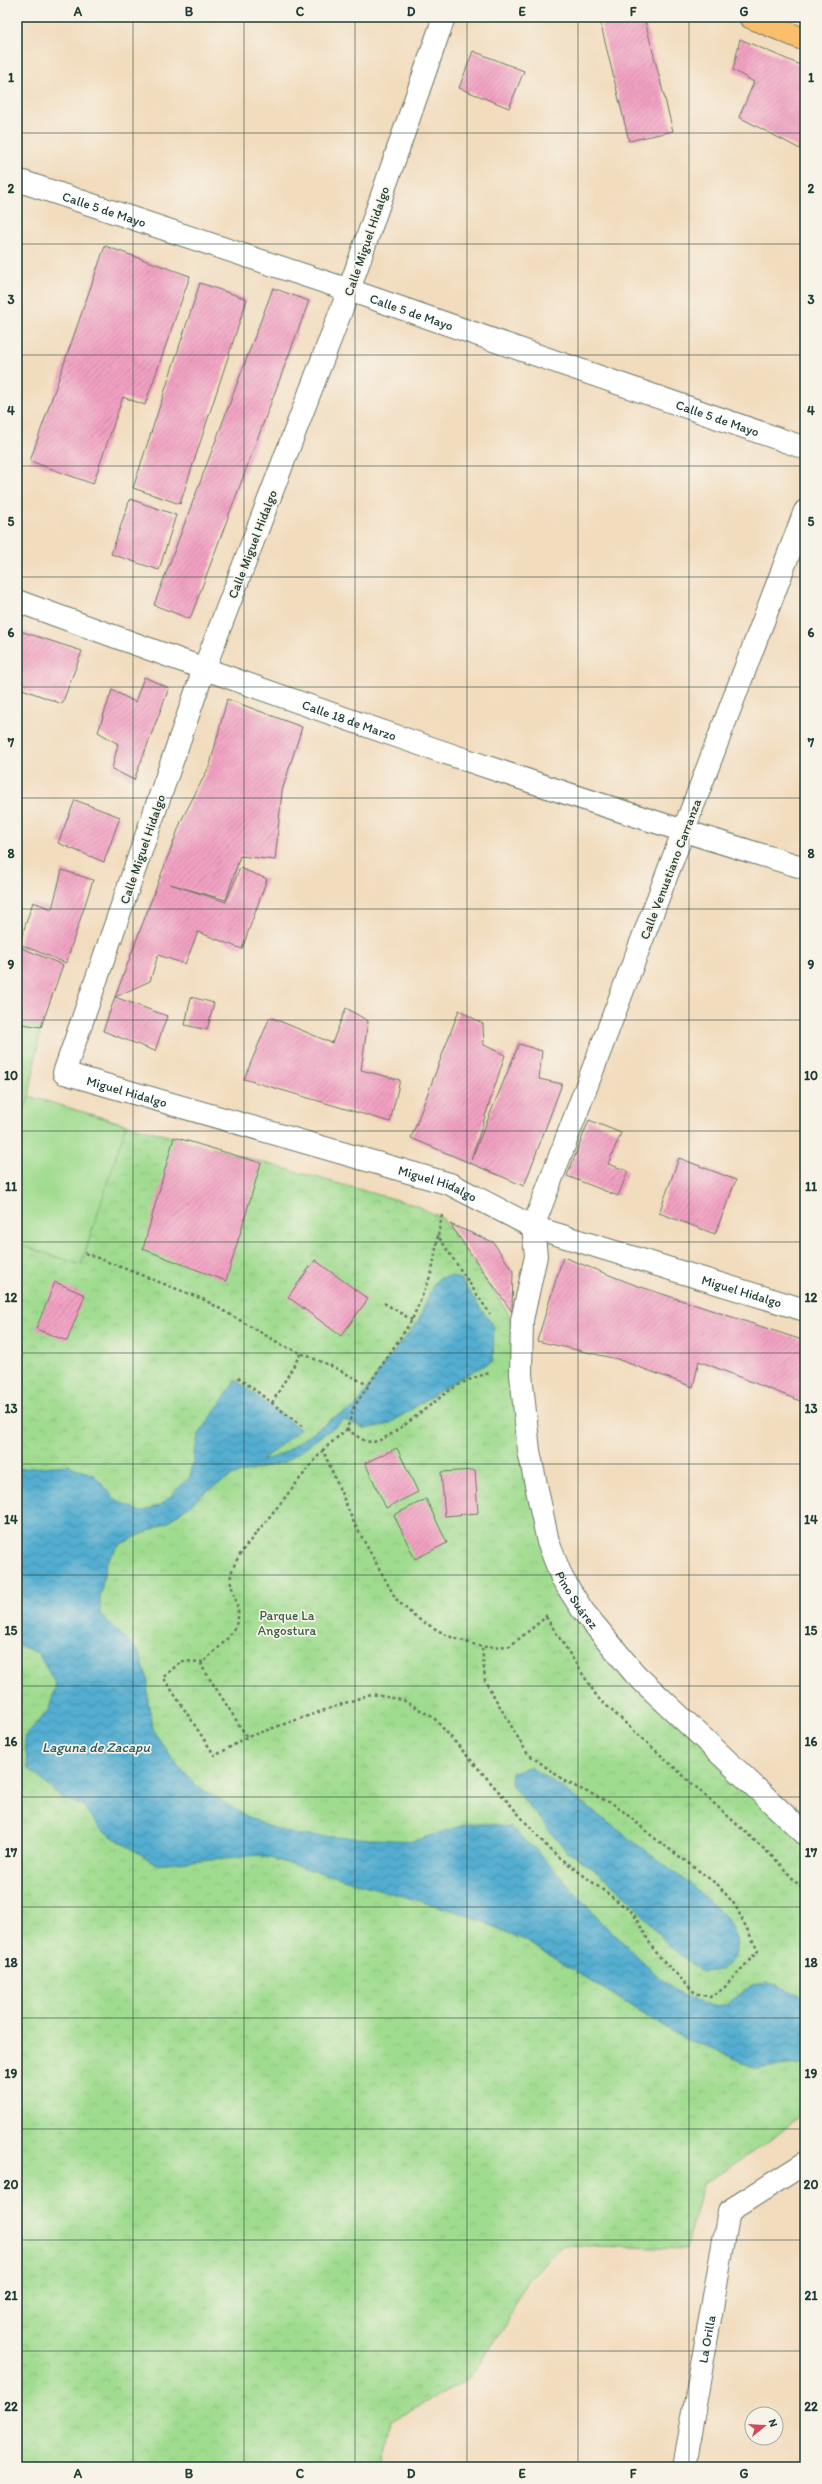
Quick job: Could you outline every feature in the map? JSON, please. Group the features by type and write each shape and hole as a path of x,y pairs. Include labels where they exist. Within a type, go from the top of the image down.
{"main road":[{"path":"750,17 805,40"}],"street":[{"name":"Calle Miguel Hidalgo","path":"64,1073 204,669 349,290 444,17"},
{"name":"Calle 5 de Mayo","path":"17,180 349,290 805,448"},
{"name":"Calle Venustiano Carranza","path":"533,1227 685,832 805,511"},
{"name":"Calle 18 de Marzo","path":"17,601 204,669 685,832 805,868"},
{"name":"Miguel Hidalgo","path":"64,1073 450,1184 533,1227 805,1310"},
{"name":"Pino Suárez","path":"533,1227 536,1256 522,1320 521,1374 528,1451 548,1542 562,1578 583,1611 635,1674 805,1834"},
{"name":"La Orilla","path":"684,2467 729,2211 805,2163"}],"path":[{"path":"247,1737 201,1665 222,1646 237,1622 236,1600 230,1581 233,1566 242,1551 323,1450 347,1429 354,1407 412,1320 432,1272 438,1236 450,1184"},
{"path":"438,1236 493,1319"},
{"path":"85,1253 205,1300 284,1346 368,1385"},
{"path":"384,1303 412,1320"},
{"path":"272,1403 301,1353"},
{"path":"347,1429 362,1439 372,1442 399,1429 455,1387 494,1371"},
{"path":"238,1377 302,1426"},
{"path":"323,1450 354,1523 396,1599 415,1617 448,1636 482,1647 510,1646 546,1617"},
{"path":"544,1610 546,1617 598,1698 775,1860 805,1892"},
{"path":"204,1662 182,1661 163,1677 215,1756 247,1737 371,1694 403,1700 434,1718 550,1850 633,1913 655,1952 695,1993 710,1997 723,1989 758,1951 735,1905 718,1885 654,1837 617,1806 566,1782 527,1753 485,1681 482,1647"}],"green space":[{"name":"Parque La Angostura","path":"17,1023 41,1027 29,1097 415,1205 442,1218 509,1314 518,1374 561,1581 805,1836 805,2112 771,2140 703,2184 685,2249 563,2245 526,2282 506,2325 468,2380 391,2421 382,2467 17,2467"},
{"path":"29,1096 126,1125 81,1265 17,1244 17,1134"}],"water":[{"name":"Laguna de Zacapu","path":"450,1276 460,1279 494,1327 493,1361 452,1383 389,1424 366,1429 344,1420 285,1462 234,1475 210,1489 168,1522 119,1545 106,1563 100,1598 100,1614 138,1651 148,1679 148,1703 154,1732 179,1767 197,1786 239,1812 265,1825 296,1835 414,1841 467,1824 492,1824 510,1827 538,1852 601,1921 661,1979 690,2000 709,2005 727,2004 752,1985 765,1983 777,1985 805,1998 805,2063 755,2069 719,2051 684,2039 526,1941 468,1915 259,1855 156,1864 100,1829 83,1806 62,1798 28,1768 24,1737 49,1709 56,1685 38,1653 17,1645 17,1469 67,1465 94,1475 115,1499 141,1512 161,1505 190,1477 198,1436 236,1380 300,1429 261,1461 280,1455 338,1415 354,1409 387,1360 418,1322 432,1287 439,1278"},
{"path":"530,1767 561,1787 695,1888 726,1917 738,1943 734,1958 721,1970 701,1972 668,1945 631,1901 598,1872 566,1850 511,1785 512,1772"}],"building":[{"path":"599,17 644,17 673,131 629,141"},
{"path":"740,39 805,67 805,136 800,149 739,117 754,82 733,70"},
{"path":"473,51 524,71 509,108 459,88"},
{"path":"105,246 190,276 145,405 123,397 93,484 30,461"},
{"path":"200,283 247,299 180,504 133,488"},
{"path":"273,288 309,301 190,619 154,605"},
{"path":"130,499 176,515 159,570 111,554"},
{"path":"17,630 82,651 62,704 17,687"},
{"path":"144,677 169,688 134,780 112,769 118,744 98,732 112,690 135,702"},
{"path":"227,699 302,727 282,791 275,860 240,856 226,900 170,884 226,902 240,868 267,879 242,949 198,932 185,964 158,955 150,981 115,997 182,819 210,765"},
{"path":"75,800 120,817 104,862 58,843"},
{"path":"62,870 93,880 66,963 19,944 33,902 52,909"},
{"path":"17,946 63,965 41,1027 17,1023"},
{"path":"115,997 167,1016 155,1051 103,1031"},
{"path":"191,997 214,1003 207,1030 185,1025"},
{"path":"346,1008 368,1021 361,1070 400,1080 390,1122 244,1079 270,1017 332,1043"},
{"path":"459,1010 483,1024 484,1045 505,1055 471,1160 519,1044 542,1051 539,1079 562,1084 524,1186 411,1138"},
{"path":"589,1120 621,1133 608,1164 628,1171 618,1196 567,1176"},
{"path":"174,1137 261,1163 226,1281 143,1249"},
{"path":"679,1158 736,1180 715,1234 659,1213"},
{"path":"450,1224 493,1242 513,1271 512,1312"},
{"path":"563,1257 635,1285 805,1341 805,1403 699,1361 693,1387 617,1359 537,1341"},
{"path":"315,1260 368,1299 341,1336 288,1297"},
{"path":"55,1282 85,1295 67,1341 36,1329"},
{"path":"397,1448 418,1492 386,1508 365,1463"},
{"path":"475,1470 478,1513 445,1516 441,1472"},
{"path":"426,1499 447,1543 415,1559 394,1515"}]}
